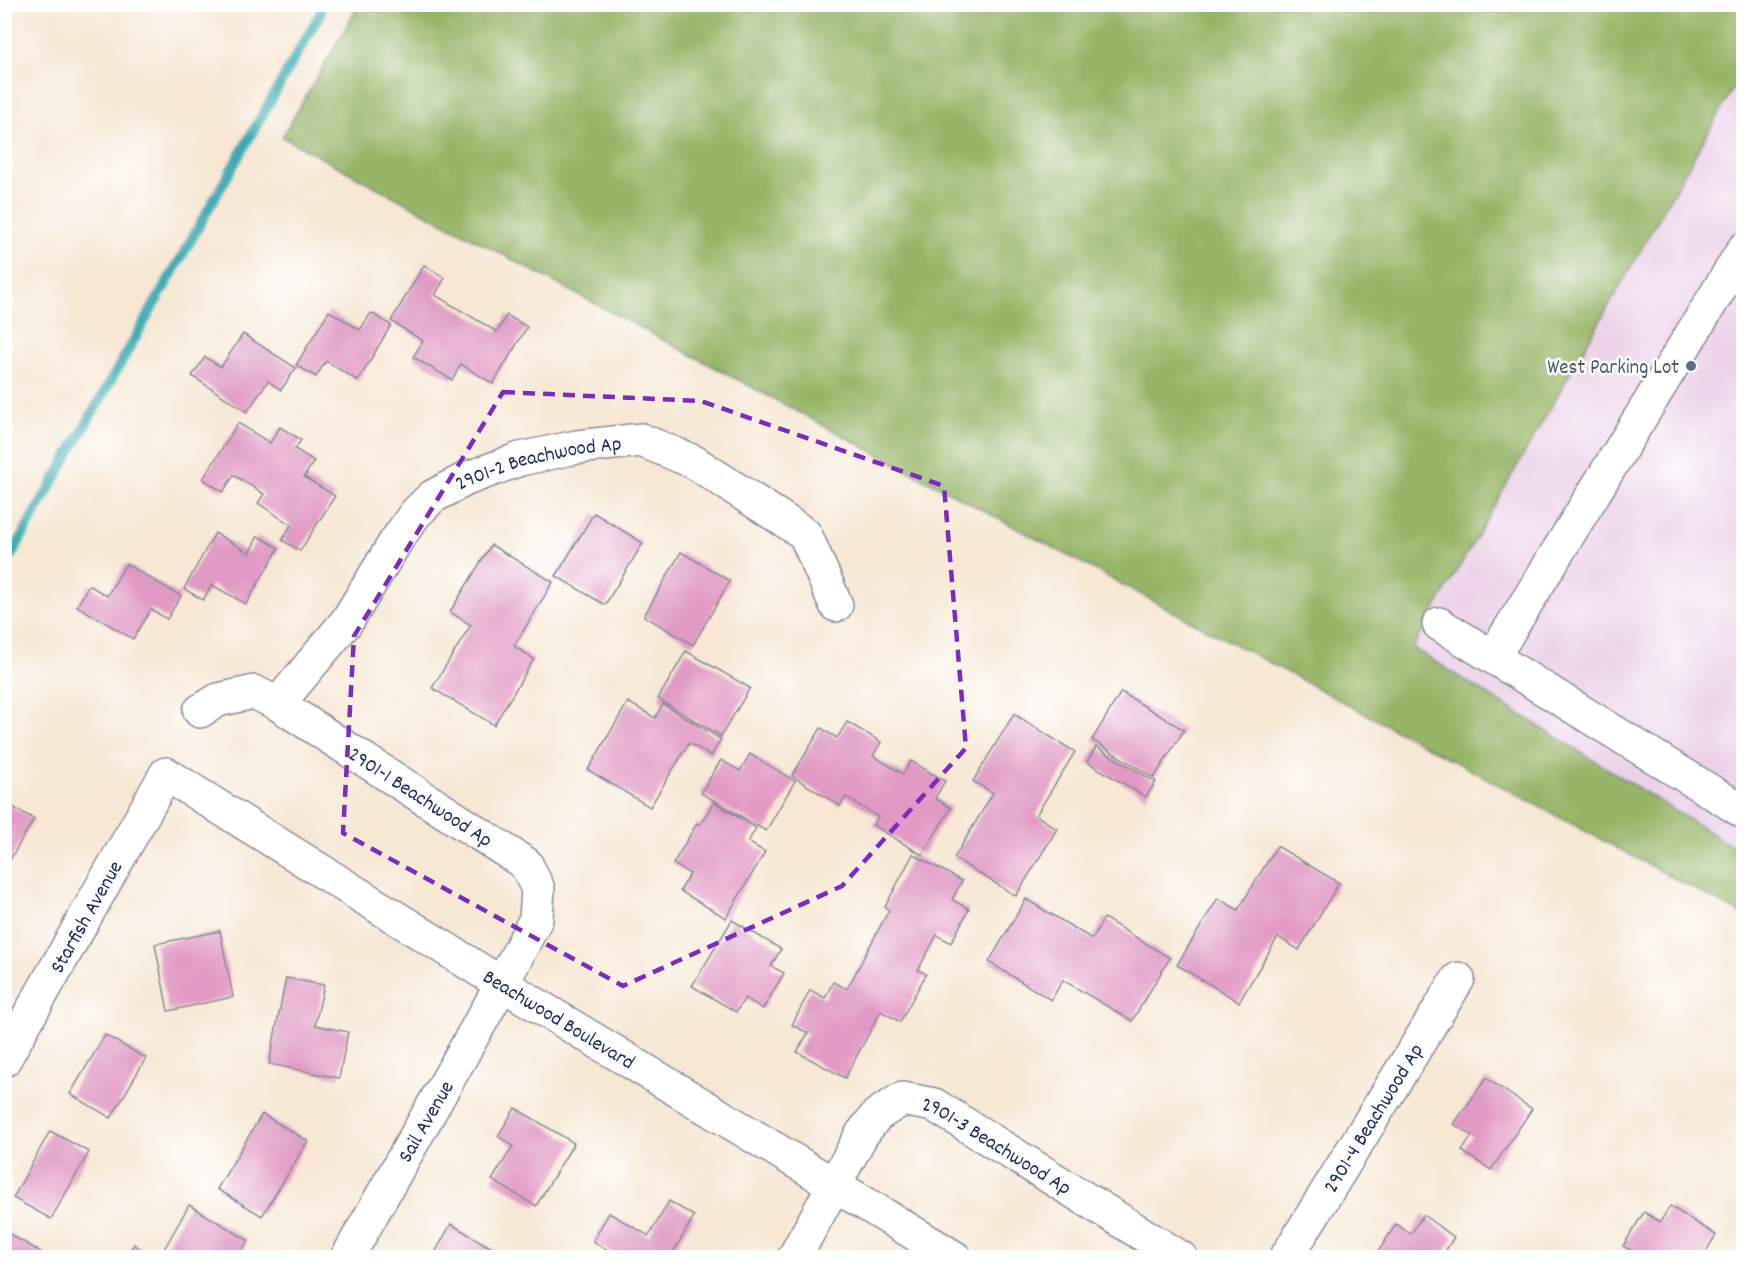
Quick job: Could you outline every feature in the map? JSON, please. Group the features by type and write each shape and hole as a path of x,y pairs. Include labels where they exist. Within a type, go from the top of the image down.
{"street":[{"path":"1492,657 1743,249"},
{"name":"2901-2 Beachwood Ap","path":"278,704 347,621 396,541 415,514 432,497 466,479 520,459 577,447 641,440 694,462 805,534 836,605"},
{"path":"1439,624 1743,812"},
{"name":"2901-1 Beachwood Ap","path":"200,711 218,700 254,693 278,704 526,864 538,889 536,919 502,984"},
{"name":"Beachwood Boulevard","path":"166,774 502,984 955,1257"},
{"name":"Starfish Avenue","path":"4,1060 166,774"},
{"name":"2901-4 Beachwood Ap","path":"1286,1257 1458,979"},
{"name":"Sail Avenue","path":"347,1257 502,984"},
{"name":"2901-3 Beachwood Ap","path":"794,1257 862,1134 877,1115 902,1099 934,1105 1181,1257"}],"highlighted area":[{"path":"503,392 701,401 944,486 966,748 842,886 623,986 343,833 354,636"}],"shaded area":[{"path":"1743,71 1743,853 1413,648"}],"green space":[{"path":"359,5 1743,5 1743,71 1413,648 1743,853 1743,915 282,137"}],"building":[{"path":"424,265 445,278 435,295 497,332 507,315 527,327 493,384 461,364 452,380 413,357 423,341 391,321"},
{"path":"329,311 360,330 371,313 391,325 358,381 326,361 316,377 296,365"},
{"path":"243,334 296,368 281,390 268,381 247,412 192,376 205,357 221,367"},
{"path":"238,423 270,443 280,427 301,440 295,449 314,461 304,477 335,496 300,551 282,540 291,525 258,503 264,494 234,475 223,492 203,479"},
{"path":"594,513 643,543 605,605 556,576"},
{"path":"215,533 249,553 258,536 279,548 246,604 212,585 203,600 184,589"},
{"path":"491,545 553,582 514,646 534,659 494,725 432,688 471,625 450,612"},
{"path":"681,552 730,581 693,645 644,616"},
{"path":"126,564 181,596 167,619 151,609 133,639 77,606 89,585 107,596"},
{"path":"686,651 750,688 721,736 658,699"},
{"path":"1121,692 1184,730 1154,778 1092,740"},
{"path":"628,702 655,718 663,704 721,739 711,756 689,743 650,807 588,770"},
{"path":"1014,714 1075,752 1036,815 1057,829 1016,896 954,858 993,793 973,781"},
{"path":"847,722 881,742 873,756 903,774 911,761 945,781 935,798 951,808 922,855 873,825 878,817 846,797 840,806 792,776 821,728 837,738"},
{"path":"1096,747 1156,782 1146,797 1087,762"},
{"path":"750,754 795,781 766,831 701,793 721,760 740,771"},
{"path":"4,802 34,819 4,870"},
{"path":"714,802 756,828 748,842 765,852 726,918 680,891 690,874 673,864 697,823 700,825"},
{"path":"1277,846 1339,883 1299,950 1278,937 1239,1002 1177,965 1218,898 1238,910"},
{"path":"913,854 962,881 952,900 969,909 951,943 937,935 918,970 926,974 900,1022 881,1011 845,1078 797,1052 808,1033 792,1025 810,990 825,998 833,982 847,989 889,910 885,907"},
{"path":"1026,899 1092,939 1104,918 1170,958 1132,1021 1063,980 1051,1000 989,962"},
{"path":"732,920 781,949 771,966 784,973 763,1009 745,998 736,1012 692,986"},
{"path":"220,931 233,997 168,1011 155,944"},
{"path":"286,978 324,985 315,1025 348,1032 339,1078 269,1064"},
{"path":"105,1035 146,1058 111,1118 70,1094"},
{"path":"1486,1078 1532,1109 1491,1170 1462,1151 1472,1136 1454,1124"},
{"path":"515,1108 574,1143 536,1206 492,1180 513,1146 498,1136"},
{"path":"262,1114 308,1141 262,1216 217,1189"},
{"path":"50,1131 89,1152 51,1219 13,1198"},
{"path":"669,1201 694,1216 670,1258 620,1258 593,1241 609,1213 649,1236"},
{"path":"189,1205 248,1240 238,1258 174,1258 163,1251"},
{"path":"1670,1206 1716,1235 1702,1258 1634,1258 1636,1254 1623,1246 1644,1212 1660,1222"},
{"path":"1423,1215 1454,1237 1446,1250 1458,1258 1374,1258 1396,1224 1411,1234"},
{"path":"451,1224 495,1250 491,1258 432,1258"},
{"path":"4,1231 41,1252 38,1258 4,1258"},
{"path":"134,1244 153,1258 125,1258"}],"waterway":[{"path":"4,568 321,12"}],"place":[{"name":"West Parking Lot","path":"1691,366"}]}
